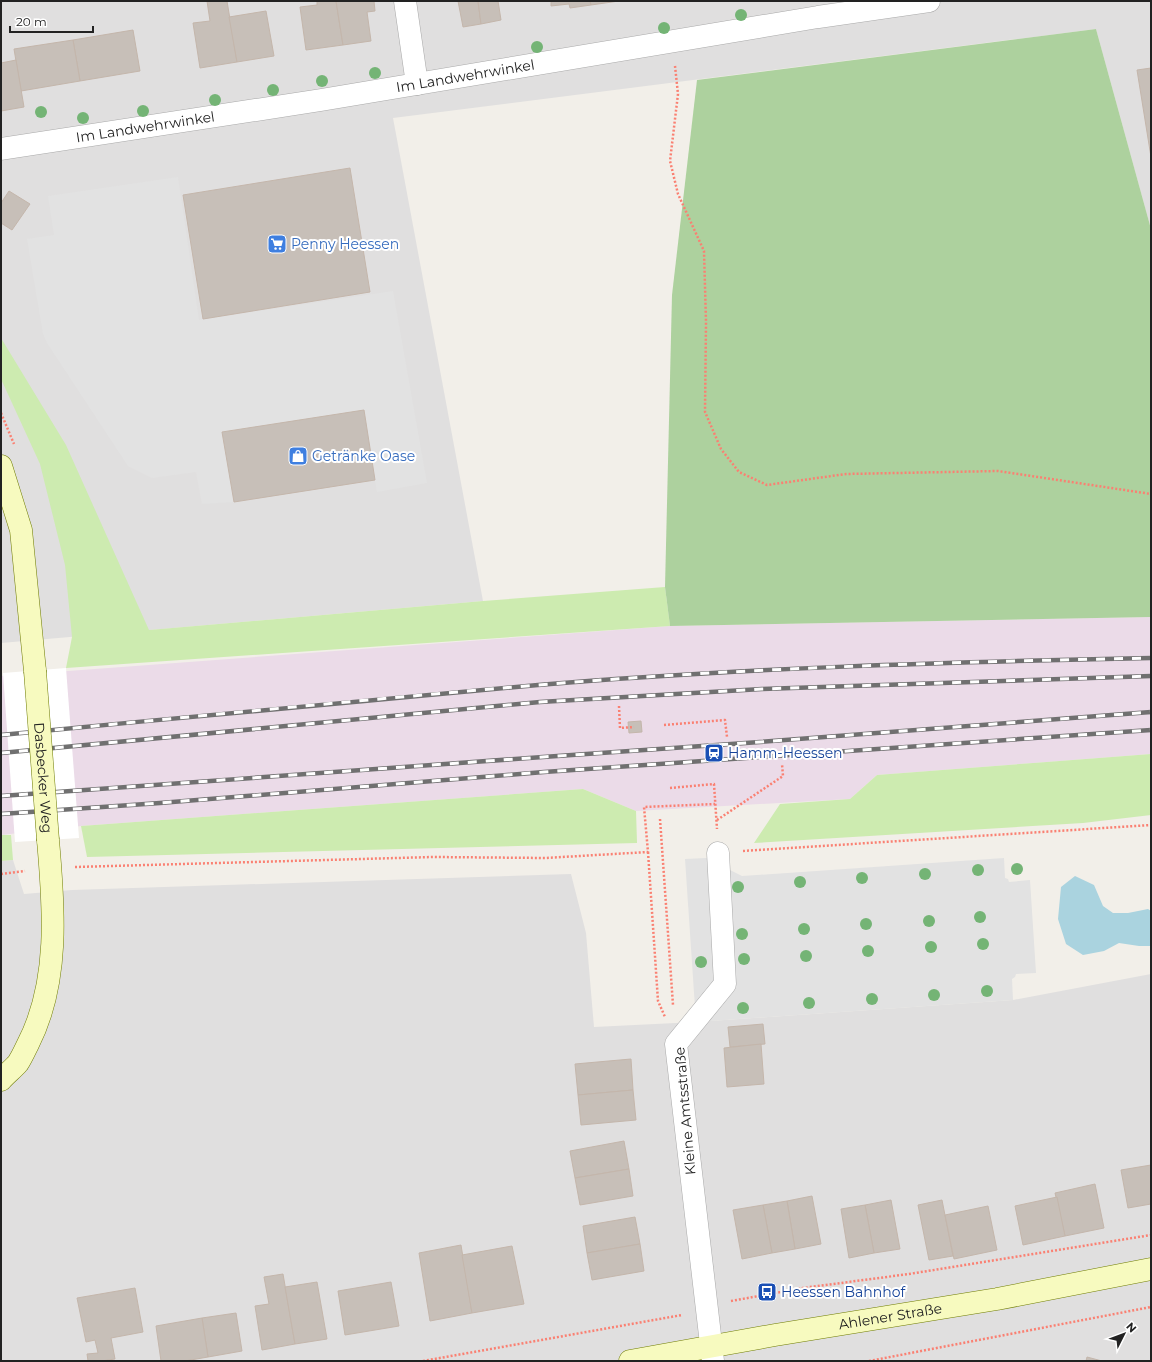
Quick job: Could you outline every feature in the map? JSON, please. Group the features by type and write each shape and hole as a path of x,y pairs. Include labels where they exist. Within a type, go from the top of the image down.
{"street":[{"path":"405,1 417,84"},
{"name":"Im Landwehrwinkel","path":"1,149 321,100 672,42 820,9 929,1"},
{"name":"Dasbecker Weg","path":"1,466 21,530 36,671 50,868 52,948 45,1003 32,1035 18,1062 1,1080"},
{"name":"Kleine Amtsstraße","path":"712,1354 676,1044 725,984 718,853"},
{"name":"Ahlener Straße","path":"630,1361 712,1354 1151,1269"}],"path":[{"path":"672,42 678,94 670,161 678,194 704,251 706,322 705,412 721,448 739,472 767,485 846,474 998,471 1151,494"},
{"path":"619,706 620,728 634,727"},
{"path":"664,725 725,720 727,737"},
{"path":"716,821 783,776 782,764"},
{"path":"670,788 714,784 718,853 1151,824"},
{"path":"676,1044 658,1000 644,807 715,804"},
{"path":"660,819 673,1005"},
{"path":"50,868 433,857 546,858 648,852"},
{"path":"423,1361 707,1311 734,1299 909,1274 1151,1235"},
{"path":"870,1361 1151,1307"}],"shaded area":[{"path":"1,1 1151,1 1151,229 1096,29 393,118 483,601 1,643"},
{"path":"178,177 199,320 393,291 427,483 377,492 363,410 222,432 234,502 202,504 196,472 152,478 128,466 47,343 43,334 27,239 54,235 48,196"},
{"path":"1151,617 1151,754 877,775 850,799 636,811 583,789 81,826 1,835 1,676 670,626"},
{"path":"706,858 742,876 1004,858 1005,878 1008,879 1009,882 1030,880 1036,973 1016,974 1012,979 1013,1000 696,1022 685,859"},
{"path":"13,860 24,894 72,890 571,874 586,933 594,1027 696,1022 1013,1000 1151,974 1151,1361 1,1361 1,861"}],"green space":[{"path":"1096,29 1151,229 1151,617 670,626 665,587 672,295 697,80"},
{"path":"1,338 66,445 149,630 665,587 670,626 66,668 72,637 65,565 40,464 1,379"},
{"path":"1151,754 1151,815 1083,823 754,843 780,804 850,799 877,775"},
{"path":"583,789 636,811 637,843 87,857 81,826"},
{"path":"1,835 11,835 13,860 1,861"}],"water":[{"path":"1075,876 1094,885 1103,906 1113,913 1128,913 1148,909 1151,911 1151,946 1119,943 1104,951 1083,955 1066,944 1058,919 1061,887"}],"pier":[{"path":"66,668 79,838 15,842 3,673"}],"building":[{"path":"207,1 227,1 237,62 200,68 193,23 210,21"},
{"path":"317,1 336,1 343,45 306,50 300,7 317,5"},
{"path":"336,1 374,1 375,11 367,12 371,41 343,45"},
{"path":"458,1 478,1 481,24 463,27"},
{"path":"478,1 498,1 501,20 481,24"},
{"path":"551,1 590,1 591,5 570,8 569,4 551,6"},
{"path":"590,1 619,1 591,5"},
{"path":"266,11 274,56 237,62 229,17"},
{"path":"133,30 140,71 80,81 73,40"},
{"path":"73,40 80,81 21,91 14,49"},
{"path":"16,60 24,107 1,111 1,63"},
{"path":"1151,68 1151,157 1137,70"},
{"name":"Penny Heessen","path":"350,168 370,292 203,319 183,195"},
{"path":"9,191 30,204 12,230 1,223 1,203"},
{"name":"Getränke Oase","path":"364,410 375,480 234,502 222,432"},
{"path":"641,721 642,732 629,733 628,722"},
{"path":"763,1024 765,1044 730,1047 728,1027"},
{"path":"761,1044 764,1084 727,1087 724,1048"},
{"path":"631,1059 633,1090 578,1095 575,1064"},
{"path":"633,1090 636,1120 581,1125 578,1095"},
{"path":"624,1141 629,1169 575,1178 570,1151"},
{"path":"1151,1165 1151,1204 1128,1208 1121,1170"},
{"path":"629,1169 633,1196 580,1205 575,1178"},
{"path":"1095,1184 1104,1228 1065,1236 1055,1193"},
{"path":"812,1196 821,1244 795,1249 787,1201"},
{"path":"1057,1197 1065,1236 1023,1245 1015,1206"},
{"path":"891,1200 900,1249 874,1253 865,1205"},
{"path":"942,1200 953,1256 929,1260 918,1205"},
{"path":"787,1201 795,1249 772,1253 763,1205"},
{"path":"763,1205 772,1253 742,1259 733,1210"},
{"path":"865,1205 874,1253 849,1258 841,1209"},
{"path":"988,1206 997,1250 954,1259 945,1215"},
{"path":"635,1217 640,1244 587,1253 583,1226"},
{"path":"640,1244 644,1271 592,1280 587,1253"},
{"path":"461,1245 472,1313 430,1321 419,1253"},
{"path":"512,1246 524,1304 472,1313 462,1255"},
{"path":"283,1274 295,1344 262,1350 255,1306 269,1304 264,1277"},
{"path":"317,1282 327,1339 295,1344 285,1287"},
{"path":"391,1282 399,1326 345,1335 338,1291"},
{"path":"135,1288 143,1332 111,1338 115,1359 88,1361 87,1354 98,1353 95,1340 86,1342 77,1298"},
{"path":"236,1313 242,1351 208,1357 202,1318"},
{"path":"202,1318 208,1357 185,1361 161,1361 156,1326"},
{"path":"1087,1357 1102,1361 1086,1361"}],"railway":[{"path":"1,735 614,679 767,670 1151,658"},
{"path":"1,753 540,702 762,689 1151,676"},
{"path":"1,796 760,742 1151,712"},
{"path":"1,814 160,803 544,772 1151,730"}],"place":[{"name":"Penny Heessen","path":"277,244"},
{"name":"Getränke Oase","path":"298,456"},
{"name":"Hamm-Heessen","path":"714,753"},
{"name":"Heessen Bahnhof","path":"767,1292"}]}
